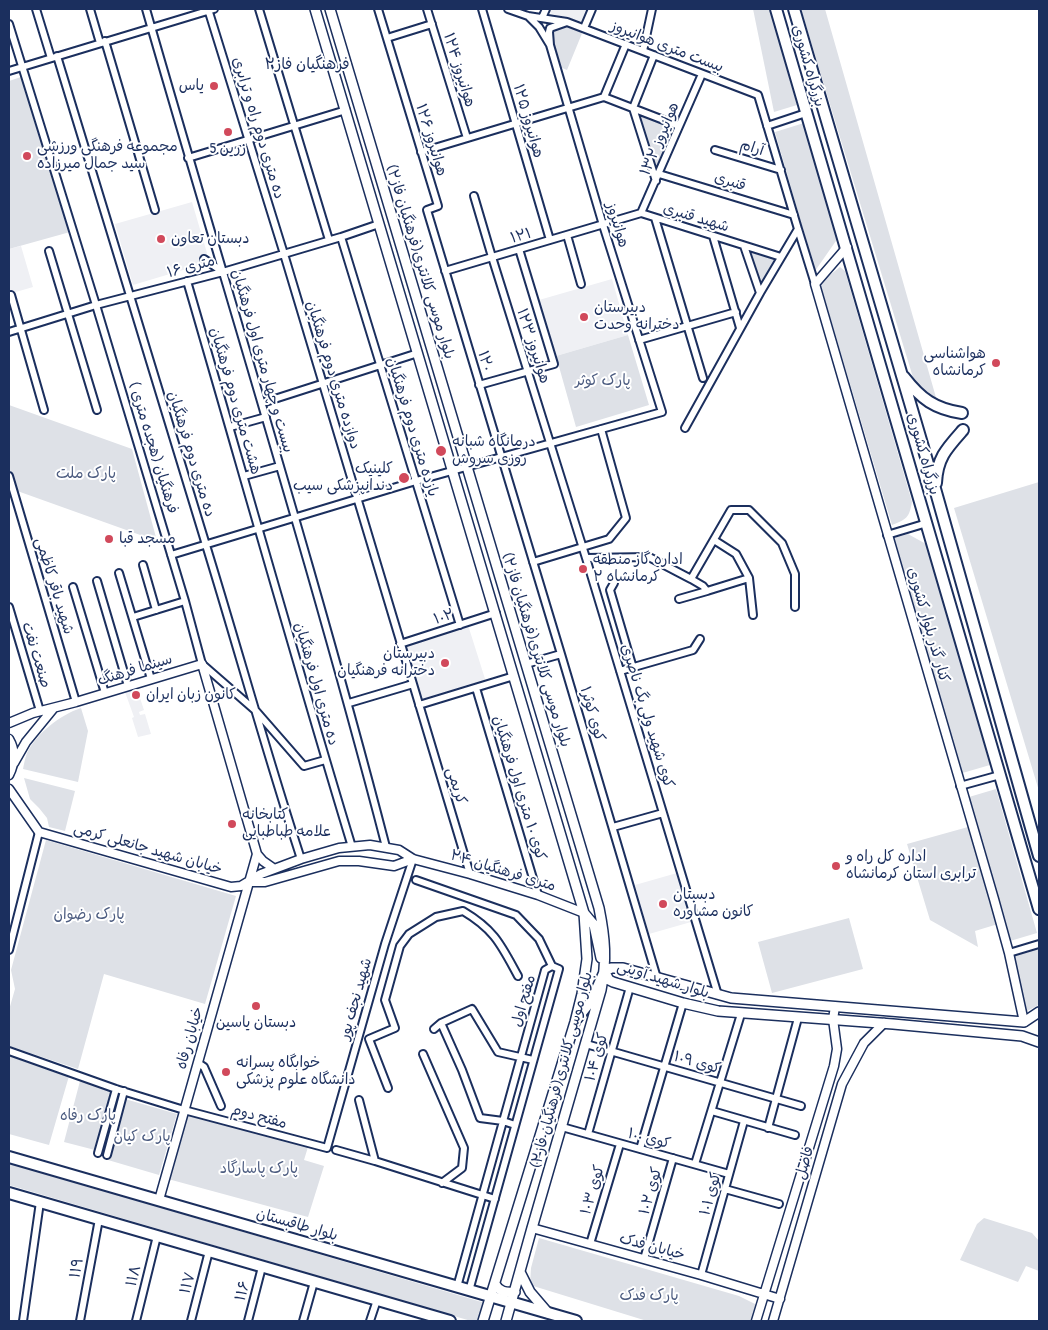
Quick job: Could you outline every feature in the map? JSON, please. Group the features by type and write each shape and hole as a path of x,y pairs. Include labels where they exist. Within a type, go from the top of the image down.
{"main road":[{"name":"بلوار موسی کلانتری(فرهنگیان فاز۲)","path":"315,9 584,913 587,959 582,994 483,1321"},
{"name":"بلوار موسی کلانتری(فرهنگیان فاز۲)","path":"330,9 599,908 604,937 606,957 601,990 506,1321"},
{"name":"بزرگراه کشوری","path":"776,9 1039,909"},
{"name":"بزرگراه کشوری","path":"794,9 928,464 1039,856"},
{"path":"899,365 904,378 916,392 931,404 951,412 962,413"},
{"path":"897,418 902,422 908,422 913,413"},
{"path":"936,494 939,462 946,449 963,430"},
{"path":"911,466 918,459 922,459 928,464"},
{"path":"575,1022 591,1001 604,972 594,925 584,913"},
{"name":"بلوار شهید آوینی","path":"1024,1022 731,998 623,968 611,968 604,972 609,980 630,988 718,1011 1022,1036 1039,1042"},
{"path":"1022,1036 1024,1022 1039,1012"},
{"name":"بلوار طاقبستان","path":"9,1157 490,1298 576,1321"},
{"path":"9,1193 377,1300 427,1318 450,1321"},
{"path":"520,1271 530,1292 548,1313"},
{"path":"495,1284 498,1290 502,1292 515,1292"}],"street":[{"name":"ده متری دوم فرهنگیان","path":"36,9 54,57 206,545 283,805 301,859"},
{"path":"90,9 103,42 154,210"},
{"name":"بیست و چهار متری اول فرهنگیان","path":"146,9 188,158 262,403 349,703 386,847"},
{"path":"9,71 210,9"},
{"name":"ده متری دوم راه و ترابری","path":"210,9 248,140 284,254"},
{"path":"260,9 329,240"},
{"name":"هوانیروز ۱۲۶","path":"378,9 438,206 427,210 445,271"},
{"name":"هوانیروز ۱۲۴","path":"428,9 467,138"},
{"name":"هوانیروز ۱۲۵","path":"482,9 550,240"},
{"path":"508,9 528,16"},
{"path":"542,18 546,9"},
{"path":"584,28 592,9"},
{"path":"643,51 652,9"},
{"name":"بیست متری هوانیروز","path":"528,16 566,22 584,28 758,95 767,126"},
{"name":"هوانیروز","path":"528,16 539,28 550,46 603,225 662,412 601,429"},
{"path":"550,46 550,28 566,22"},
{"name":"فرهنگیان (هجده متری )","path":"9,24 185,601 257,854"},
{"path":"387,38 432,24"},
{"path":"604,97 626,44"},
{"path":"654,55 633,108 656,181"},
{"name":"هوانیروز ۱۳۲","path":"641,213 702,74"},
{"path":"422,152 604,97 679,126"},
{"path":"188,158 346,110"},
{"path":"806,113 767,126 815,284"},
{"name":"آرام","path":"715,150 781,170"},
{"name":"قنبری","path":"659,174 794,215"},
{"name":"۱۲۳ هوانیروز","path":"474,196 551,443"},
{"name":"شهید قنبری","path":"603,225 641,213 781,257"},
{"path":"655,218 703,378"},
{"name":"۱۶ متری","path":"9,332 128,296 223,272 379,224"},
{"name":"۱۲۱","path":"445,271 603,225"},
{"path":"685,428 740,328 798,229"},
{"path":"567,235 581,284"},
{"path":"712,236 740,328"},
{"name":"یازده متری دوم فرهنگیان","path":"341,237 460,625"},
{"path":"744,246 760,293"},
{"path":"815,284 847,247"},
{"name":"۱۲۳ هوانیروز","path":"519,250 554,364 528,371"},
{"path":"49,251 96,410"},
{"name":"دوازده متری دوم فرهنگیان","path":"284,254 419,705"},
{"path":"204,259 223,272"},
{"name":"۱۲۰","path":"445,271 502,458"},
{"name":"هشت متری دوم فرهنگیان","path":"187,281 260,528"},
{"name":"کنار گذر بلوار کشوری","path":"815,284 1009,953 1024,1022"},
{"path":"11,295 44,410"},
{"path":"639,340 736,312"},
{"path":"262,403 418,353"},
{"path":"479,384 528,371"},
{"path":"230,428 266,417"},
{"path":"171,555 416,481 601,429 626,518 609,539 532,562"},
{"name":"کوی شهید ولی بگ ناصری","path":"551,443 718,995"},
{"name":"کوی کوثر۱","path":"502,458 657,978"},
{"path":"244,476 280,466"},
{"name":"شهید باقر کاظمی","path":"9,476 76,702"},
{"path":"691,579 731,510 749,510 782,543 795,574 795,607"},
{"path":"887,535 927,523"},
{"name":"ده متری اول فرهنگیان","path":"260,528 325,760 352,847"},
{"path":"714,540 736,554 749,578 753,615"},
{"path":"586,558 649,557 691,579 707,591"},
{"path":"142,565 156,610"},
{"path":"119,573 151,679"},
{"path":"679,599 749,578"},
{"path":"97,581 128,686"},
{"path":"614,583 610,590 633,668"},
{"path":"72,587 105,693"},
{"path":"132,617 185,601"},
{"name":"صنعت نفت","path":"9,607 40,711"},
{"name":"۱۰۲","path":"400,644 496,614"},
{"path":"620,671 693,650 700,639"},
{"path":"526,664 561,654"},
{"path":"202,664 256,711 304,766 325,760"},
{"name":"سینما فرهنگ","path":"9,723 40,711 53,709 202,664"},
{"path":"419,705 514,676"},
{"path":"349,703 413,684"},
{"name":"کوی ۱۰ متری اول فرهنگیان","path":"476,688 538,895"},
{"name":"کریمی","path":"419,705 470,874"},
{"path":"9,775 26,742 53,709"},
{"path":"9,739 14,748 14,763"},
{"path":"960,786 1000,775"},
{"path":"9,789 39,832 9,950"},
{"path":"613,827 663,813"},
{"name":"خیابان شهید جانعلی کرمی","path":"39,832 231,887 241,886 249,882"},
{"name":"۲۴ متری فرهنگیان","path":"249,882 273,868 301,859 339,848 370,845 399,850 413,859 538,895 584,913"},
{"path":"257,854 273,868"},
{"path":"249,882 257,854"},
{"name":"۲۴ متری فرهنگیان","path":"249,882 265,882 339,862 359,861 394,866 413,859"},
{"name":"شهید نجف پور","path":"327,1148 385,944 413,859"},
{"path":"416,880 516,915 539,939 552,966"},
{"name":"خیابان رفاه","path":"159,1200 249,882"},
{"path":"463,912 468,898"},
{"path":"388,1088 369,1038 395,1028 385,1000 400,946 409,934 436,917 463,912 481,922 499,942 518,976"},
{"path":"1009,953 1039,944"},
{"name":"مفتح اول","path":"457,1287 545,970 552,966 559,969 469,1291"},
{"name":"کوی ۱۰۴","path":"588,1134 630,988"},
{"path":"640,1149 683,1003"},
{"name":"فاضل","path":"756,1321 834,1066 837,1040 833,1019 835,1007"},
{"path":"434,1029 441,1023 472,1009 498,1052 533,1060"},
{"path":"696,1164 741,1014"},
{"path":"768,1128 798,1018"},
{"path":"441,1023 462,1070 480,1118 503,1121 515,1126"},
{"name":"فاضل","path":"773,1321 842,1084 864,1043 884,1024"},
{"name":"کوی ۱۰۹","path":"586,1044 801,1106"},
{"name":"مفتح دوم","path":"9,1051 116,1089 184,1110 327,1148"},
{"path":"423,1054 464,1148 462,1168 442,1183"},
{"path":"198,1063 204,1067 221,1106"},
{"path":"98,1153 116,1089"},
{"path":"107,1155 124,1091"},
{"path":"359,1100 375,1161"},
{"path":"712,1112 796,1136"},
{"name":"کوی ۱۰۱","path":"701,1274 744,1121"},
{"name":"کوی ۱۰۰","path":"562,1126 729,1174"},
{"name":"کوی ۱۰۳","path":"590,1244 620,1144"},
{"path":"336,1150 495,1199"},
{"name":"کوی ۱۰۲","path":"644,1259 673,1158"},
{"path":"725,1189 778,1204"},
{"path":"23,1321 40,1202"},
{"name":"۱۱۹","path":"80,1321 99,1219"},
{"name":"خیابان فدک","path":"532,1228 701,1274 780,1299"},
{"name":"۱۱۸","path":"136,1321 157,1236"},
{"name":"۱۱۷","path":"191,1321 210,1251"},
{"name":"۱۱۶","path":"248,1321 262,1267"},
{"path":"303,1321 314,1282"},
{"path":"370,1321 377,1300"}],"shaded area":[{"path":"548,9 589,10 584,25 547,12"},
{"name":"دبستان تعاون","path":"192,202 207,253 200,265 133,285 115,224"},
{"path":"21,246 33,287 9,294 9,249"},
{"name":"دبیرستان دخترانه وحدت","path":"612,279 628,335 556,356 539,300"},
{"name":"دبیرستان دخترانه فرهنگیان","path":"468,625 486,682 421,702 404,645"},
{"path":"137,689 144,710 139,712 140,715 145,714 151,734 138,737 132,718 134,717 125,692"},
{"name":"دبستان کانون مشاوره","path":"677,873 691,922 649,934 635,885"}],"green space":[{"path":"753,9 770,9 797,105 774,112"},
{"path":"801,9 825,9 937,401 927,396 915,384"},
{"path":"566,25 583,31 567,70 560,67 553,44 553,31"},
{"name":"مجموعه فرهنگی ورزشی سید جمال میرزاده","path":"21,77 70,232 9,249 9,81"},
{"path":"636,112 676,128 656,175"},
{"path":"804,123 838,238 815,271 775,132"},
{"path":"749,249 776,259 760,286"},
{"path":"840,267 845,271 912,502 910,512 906,517 892,525 820,283"},
{"name":"پارک کوثر","path":"628,335 649,405 576,427 556,356"},
{"name":"پارک ملت","path":"9,405 132,449 157,541 9,488"},
{"path":"1039,482 1039,791 954,508"},
{"path":"908,534 926,544 990,765 959,774 891,539"},
{"path":"81,708 88,731 78,782 23,769 27,753 43,732 57,720"},
{"path":"24,778 75,791 65,831 49,827 47,818 30,799"},
{"path":"996,789 1037,933 1010,941 969,797"},
{"path":"968,827 998,924 975,931 978,947 930,920 907,844"},
{"name":"پارک رضوان","path":"46,840 236,896 205,1004 104,974 78,1069 9,1046 9,1010 15,989 11,970"},
{"path":"849,918 863,969 772,993 758,942"},
{"path":"1039,947 1039,1003 1027,1011 1013,955"},
{"path":"9,1056 69,1076 49,1145 9,1134"},
{"name":"پارک رفاه","path":"80,1081 111,1090 95,1150 64,1142"},
{"name":"پارک کیان","path":"125,1099 177,1114 159,1175 108,1160"},
{"name":"پارک پاسارگاد","path":"187,1115 308,1147 304,1160 324,1166 308,1217 168,1179"},
{"path":"9,1163 485,1303 480,1321 471,1321 9,1185"},
{"path":"984,1218 1032,1233 1039,1241 1039,1271 1026,1266 1018,1282 960,1260 977,1224"},
{"name":"پارک فدک","path":"539,1238 739,1296 757,1305 752,1321 647,1321 530,1285 531,1268"}],"place":[{"name":"یاس","path":"214,86"},
{"name":"زرین 5","path":"228,132"},
{"name":"مجموعه فرهنگی ورزشی سید جمال میرزاده","path":"27,156"},
{"name":"دبستان تعاون","path":"161,239"},
{"name":"دبیرستان دخترانه وحدت","path":"584,317"},
{"name":"هواشناسی کرمانشاه","path":"996,363"},
{"name":"درمانگاه شبانه روزی سروش","path":"441,451"},
{"name":"کلینیک دندانپزشکی سیب","path":"404,478"},
{"name":"مسجد قبا","path":"109,539"},
{"name":"اداره گاز منطقه ۲ کرمانشاه","path":"583,569"},
{"name":"دبیرستان دخترانه فرهنگیان","path":"445,663"},
{"name":"کانون زبان ایران","path":"136,695"},
{"name":"کتابخانه علامه طباطبایی","path":"232,824"},
{"name":"اداره کل راه و ترابری استان کرمانشاه","path":"836,866"},
{"name":"دبستان کانون مشاوره","path":"663,904"},
{"name":"دبستان یاسین","path":"256,1006"},
{"name":"خوابگاه پسرانه دانشگاه علوم پزشکی","path":"226,1072"}],"district":[{"name":"فرهنگیان فاز۲","path":"307,65"}]}
